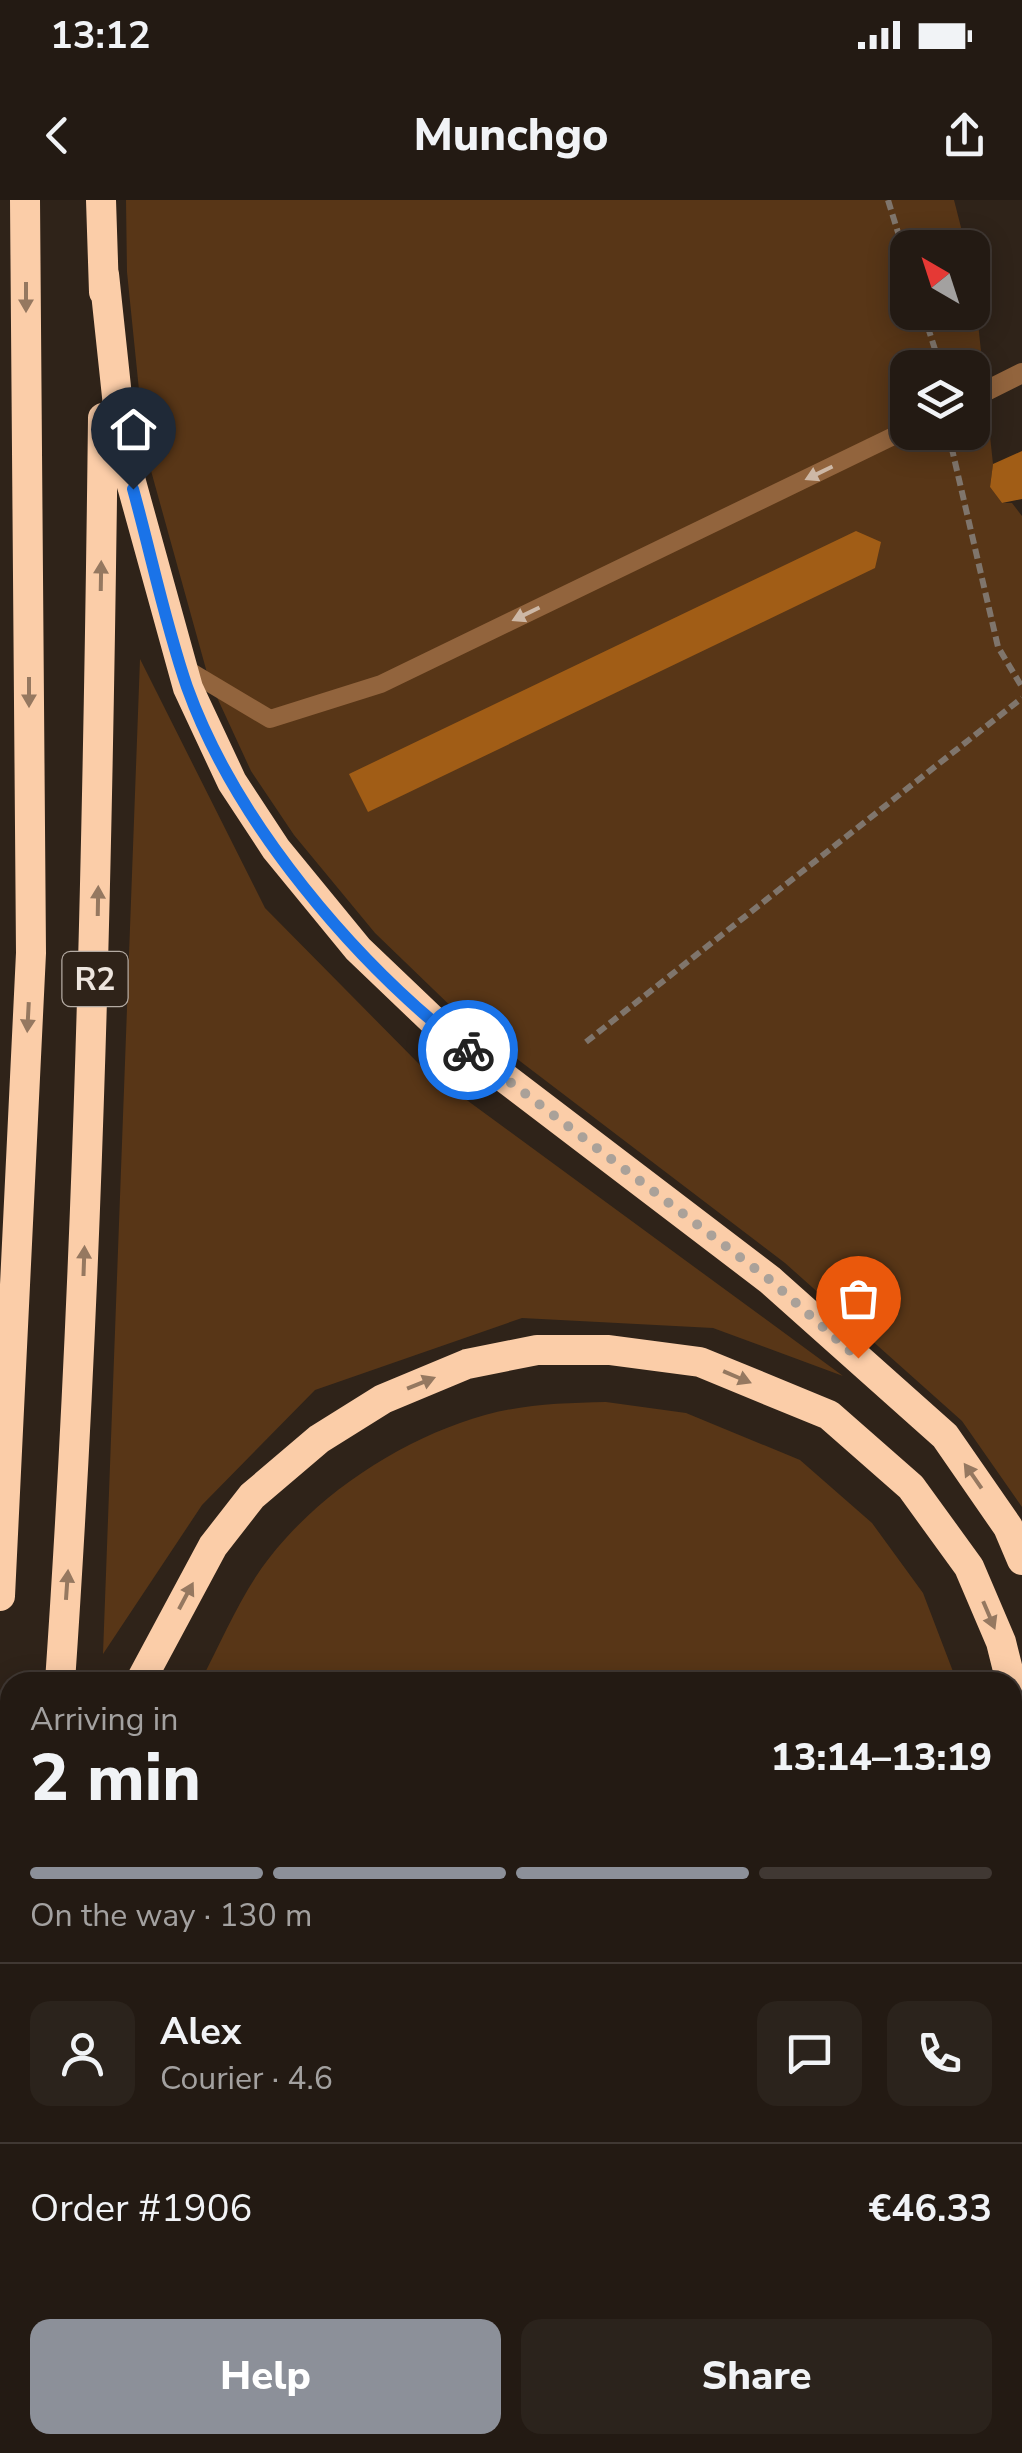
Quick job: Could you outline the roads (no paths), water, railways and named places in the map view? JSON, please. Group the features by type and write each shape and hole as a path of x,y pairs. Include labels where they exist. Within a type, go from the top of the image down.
{"highway":[{"name":"R2","path":"0,1596 31,953 25,200"},
{"name":"R2","path":"61,1672 77,1438 97,928 102,200"},
{"path":"104,274 123,454 182,666 232,782 276,849 358,949 447,1034 770,1280 945,1436 1008,1527 1022,1560"},
{"path":"145,1672 212,1546 252,1496 318,1439 383,1399 467,1364 536,1350 591,1350 700,1362 829,1415 911,1487 969,1566 1001,1642 1009,1672"}],"street":[{"path":"990,389 1022,373"}],"lane":[{"path":"182,666 270,719 381,684 890,438"}]}
